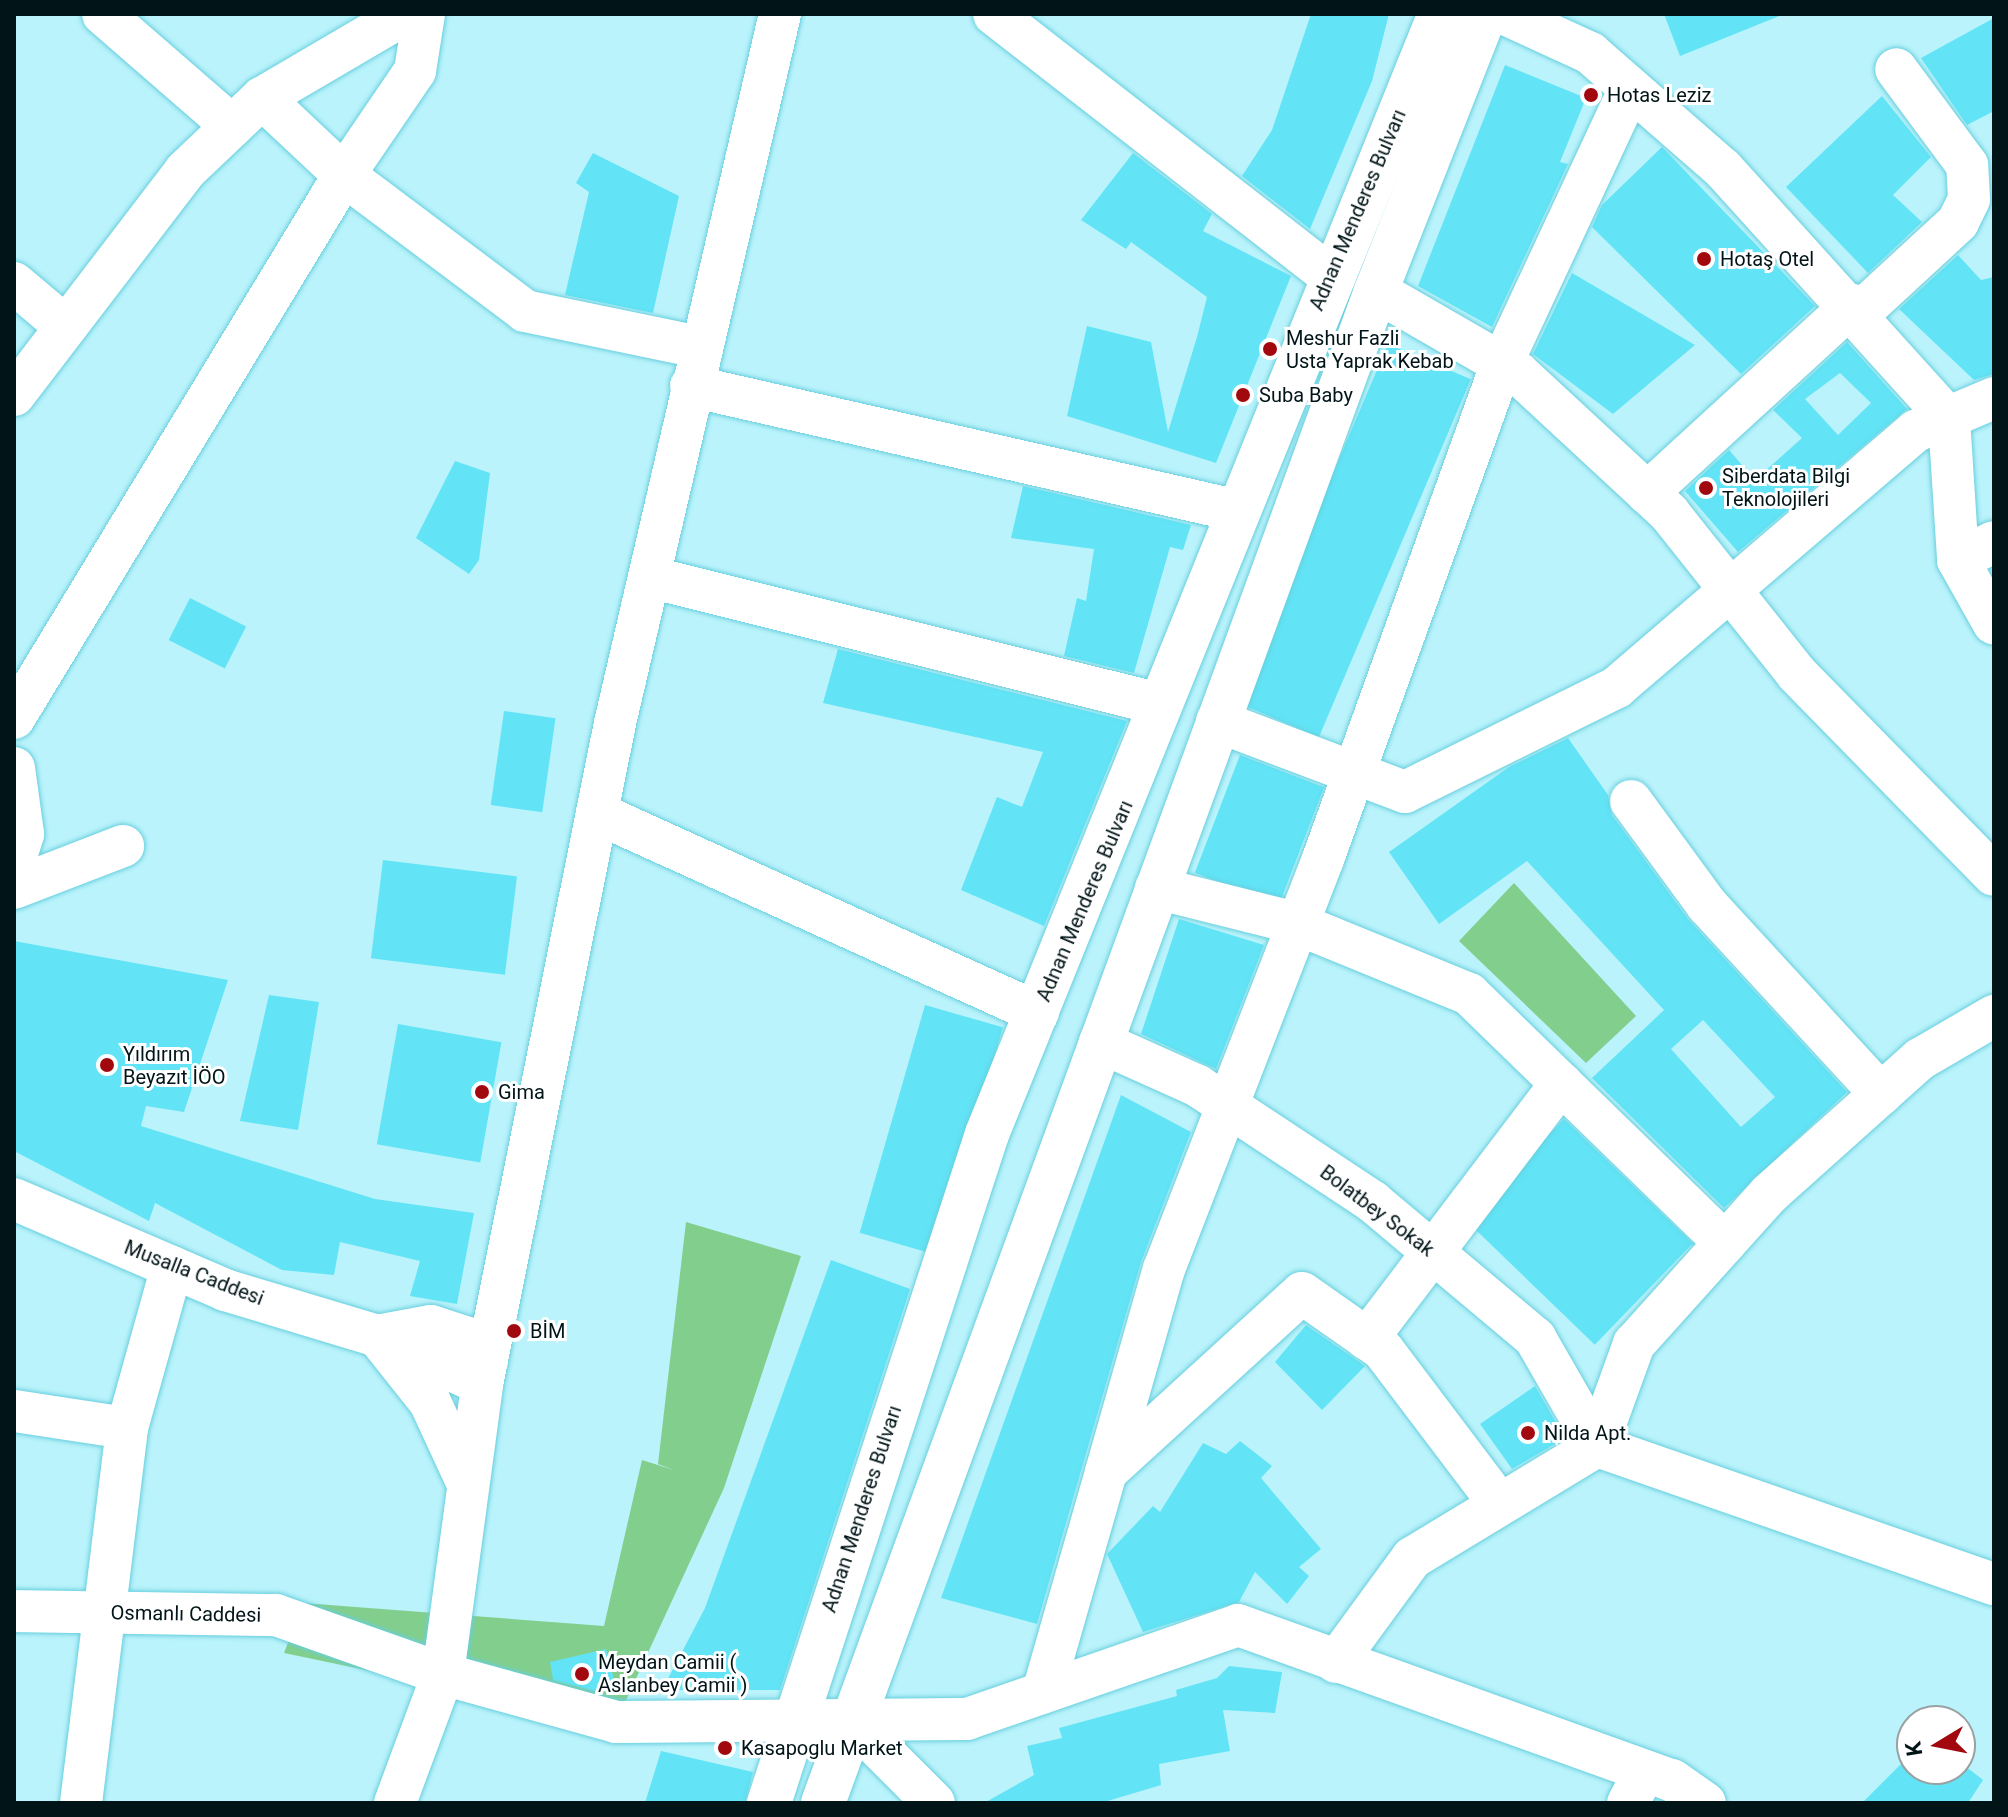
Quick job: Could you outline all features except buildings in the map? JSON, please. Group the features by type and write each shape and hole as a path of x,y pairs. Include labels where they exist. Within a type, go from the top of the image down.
{"main road":[{"name":"Adnan Menderes Bulvarı","path":"769,1803 987,1134 1148,750 1159,704 1234,510 1440,14"},
{"path":"823,1803 849,1718 1376,291 1485,14"}],"street":[{"path":"103,14 232,126"},
{"path":"14,395 185,171 262,98 405,14"},
{"path":"14,718 344,175 415,71 424,14"},
{"path":"395,1803 443,1674 485,1372 597,813 653,578 695,366 780,14"},
{"path":"994,14 1331,276"},
{"path":"1505,14 1590,53 1723,169 1852,305 1949,419 1994,624"},
{"path":"1852,305 1866,307 1958,222 1969,199 1967,165 1896,69"},
{"path":"1043,1692 1164,1269 1355,772 1502,363 1630,88"},
{"path":"262,98 344,175 525,311 695,366 1234,510"},
{"path":"14,283 66,327"},
{"path":"1376,291 1502,363 1647,493 1797,674 1994,875"},
{"path":"1647,493 1852,305"},
{"path":"1217,721 1405,792 1617,687 1916,431 1994,398"},
{"path":"653,578 1159,704"},
{"path":"14,768 23,834 14,864"},
{"path":"1631,801 1707,905 1881,1094"},
{"path":"597,813 1038,1013"},
{"path":"14,888 123,846"},
{"path":"1156,888 1295,923 1469,994 1725,1243"},
{"path":"1336,1662 1412,1558 1498,1502 1597,1446 1634,1344 1725,1243 1920,1059 1994,1016"},
{"name":"Bolatbey Sokak","path":"1100,1042 1225,1104 1373,1202 1535,1338 1597,1446"},
{"path":"1367,1339 1430,1251 1561,1083"},
{"name":"Musalla Caddesi","path":"14,1199 172,1267 485,1372"},
{"path":"81,1803 101,1612 127,1428 172,1267"},
{"path":"1106,1472 1302,1293 1367,1339 1498,1502"},
{"path":"377,1336 447,1429 467,1485"},
{"path":"14,1411 127,1428"},
{"path":"1597,1446 1994,1584"},
{"name":"Osmanlı Caddesi","path":"14,1611 276,1615 443,1674 616,1722 796,1717 967,1719 1238,1625 1336,1662 1636,1787 1705,1803"},
{"path":"849,1718 934,1803"}],"green space":[{"path":"1514,883 1636,1016 1586,1063 1459,941"},
{"path":"686,1222 801,1256 724,1488 616,1722 284,1653 303,1603 604,1626 642,1460 674,1470 658,1464"}],"place":[{"name":"Hotas Leziz","path":"1591,95"},
{"name":"Hotaş Otel","path":"1704,259"},
{"name":"Meshur Fazli Usta Yaprak Kebab","path":"1270,349"},
{"name":"Suba Baby","path":"1243,395"},
{"name":"Siberdata Bilgi Teknolojileri","path":"1706,488"},
{"name":"Yıldırım Beyazıt İÖO","path":"107,1065"},
{"name":"Gima","path":"482,1092"},
{"name":"BİM","path":"514,1331"},
{"name":"Nilda Apt.","path":"1528,1433"},
{"name":"Meydan Camii ( Aslanbey Camii )","path":"582,1674"},
{"name":"Kasapoglu Market","path":"725,1748"}]}
